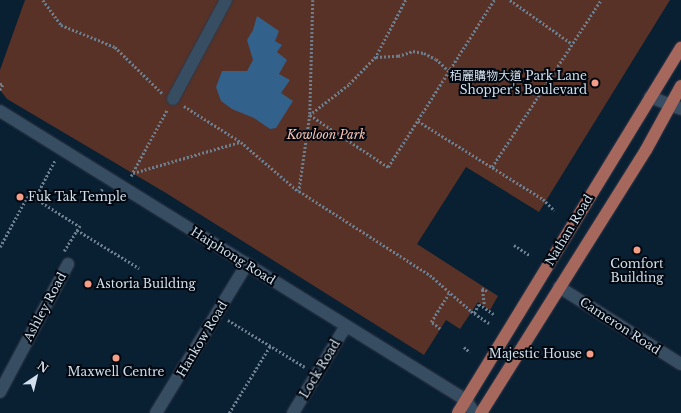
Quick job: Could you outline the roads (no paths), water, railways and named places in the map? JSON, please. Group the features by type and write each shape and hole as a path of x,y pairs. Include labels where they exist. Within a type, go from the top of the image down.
{"main road":[{"name":"Nathan Road","path":"458,413 681,48"},
{"name":"Nathan Road","path":"481,413 559,287 675,107 681,86"}],"street":[{"path":"173,99 226,0"},
{"path":"650,97 675,107"},
{"name":"Haiphong Road","path":"0,111 466,400"},
{"name":"Ashley Road","path":"0,392 65,259"},
{"name":"Hankow Road","path":"156,413 247,264"},
{"name":"Cameron Road","path":"559,287 681,364"},
{"name":"Lock Road","path":"293,413 346,326"},
{"path":"466,400 474,413"}],"water":[{"path":"257,16 279,31 275,41 282,45 277,52 287,60 279,74 290,80 281,93 293,101 276,128 270,129 254,118 232,109 221,101 216,87 222,71 247,71 253,60 247,40 253,30"}],"place":[{"name":"栢麗購物大道 Park Lane Shopper's Boulevard","path":"595,83"},
{"name":"Fuk Tak Temple","path":"20,197"},
{"name":"Comfort Building","path":"637,250"},
{"name":"Astoria Building","path":"88,284"},
{"name":"Majestic House","path":"590,354"},
{"name":"Maxwell Centre","path":"116,358"}],"park label":[{"name":"Kowloon Park","path":"326,135"}]}
